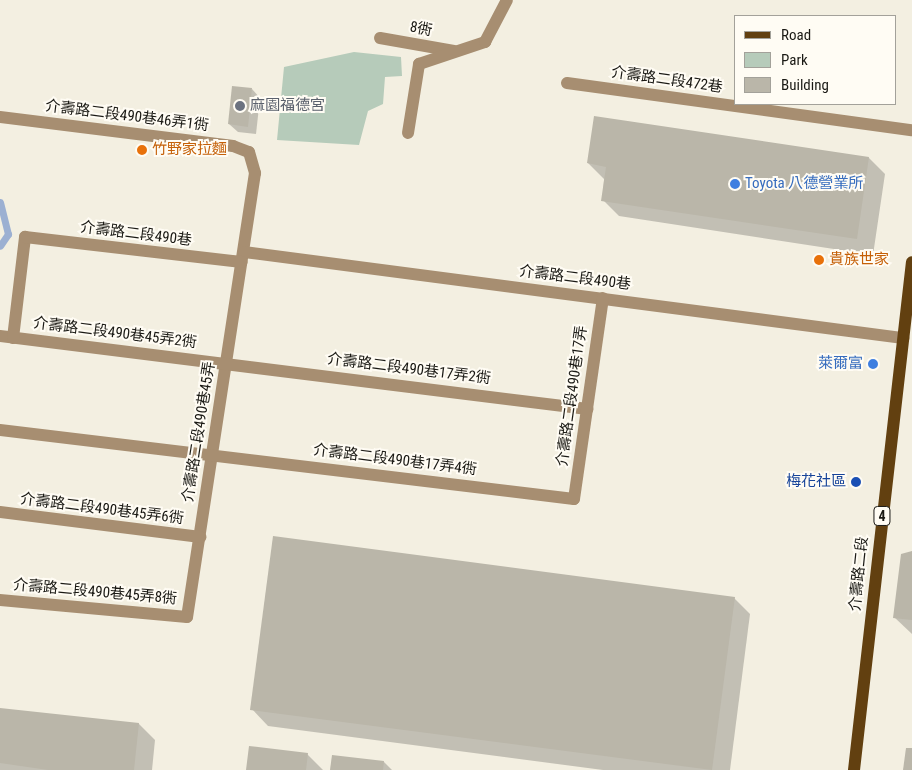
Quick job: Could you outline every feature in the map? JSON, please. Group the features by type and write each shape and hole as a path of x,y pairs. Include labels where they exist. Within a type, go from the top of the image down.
{"main road":[{"name":"介壽路二段","path":"854,770 903,338 909,314 912,262"}],"street":[{"path":"408,133 419,64 485,42 507,0"},
{"name":"8衖","path":"380,38 456,52"},
{"name":"介壽路二段472巷","path":"566,83 912,130"},
{"name":"介壽路二段490巷46弄1衖","path":"0,117 233,146 248,152"},
{"name":"介壽路二段490巷45弄","path":"187,617 255,173 248,152"},
{"name":"介壽路二段490巷","path":"6,337 25,237 243,257 603,298 903,338"},
{"name":"介壽路二段490巷17弄","path":"574,499 603,298"},
{"name":"介壽路二段490巷45弄2衖","path":"6,337 226,362"},
{"name":"介壽路二段490巷17弄2衖","path":"226,362 587,409"},
{"name":"介壽路二段490巷17弄4衖","path":"0,430 212,453 574,499"},
{"name":"介壽路二段490巷45弄6衖","path":"0,512 200,537"},
{"name":"介壽路二段490巷45弄8衖","path":"0,600 187,617"}],"green space":[{"path":"354,52 401,57 402,76 385,77 383,104 368,111 359,145 277,140 284,67"}],"building":[{"name":"麻園福德宮","path":"232,86 252,88 248,127 228,124"},
{"name":"Toyota 八德營業所","path":"594,116 869,157 857,239 601,201 606,167 587,163"},
{"path":"273,536 735,597 712,770 250,710"},
{"path":"912,551 912,620 893,618 901,554"},
{"path":"0,708 139,723 134,770 48,770 0,763"},
{"path":"249,746 308,753 306,770 246,770"},
{"path":"906,748 912,748 912,770 903,770"},
{"path":"332,755 384,761 383,770 330,770"}],"waterway":[{"path":"0,202 8,234 0,246"}],"place":[{"name":"麻園福德宮","path":"240,106"},
{"name":"竹野家拉麵","path":"142,150"},
{"name":"Toyota 八德營業所","path":"735,184"},
{"name":"貴族世家","path":"819,260"},
{"name":"萊爾富","path":"873,364"},
{"name":"梅花社區","path":"856,482"}]}
